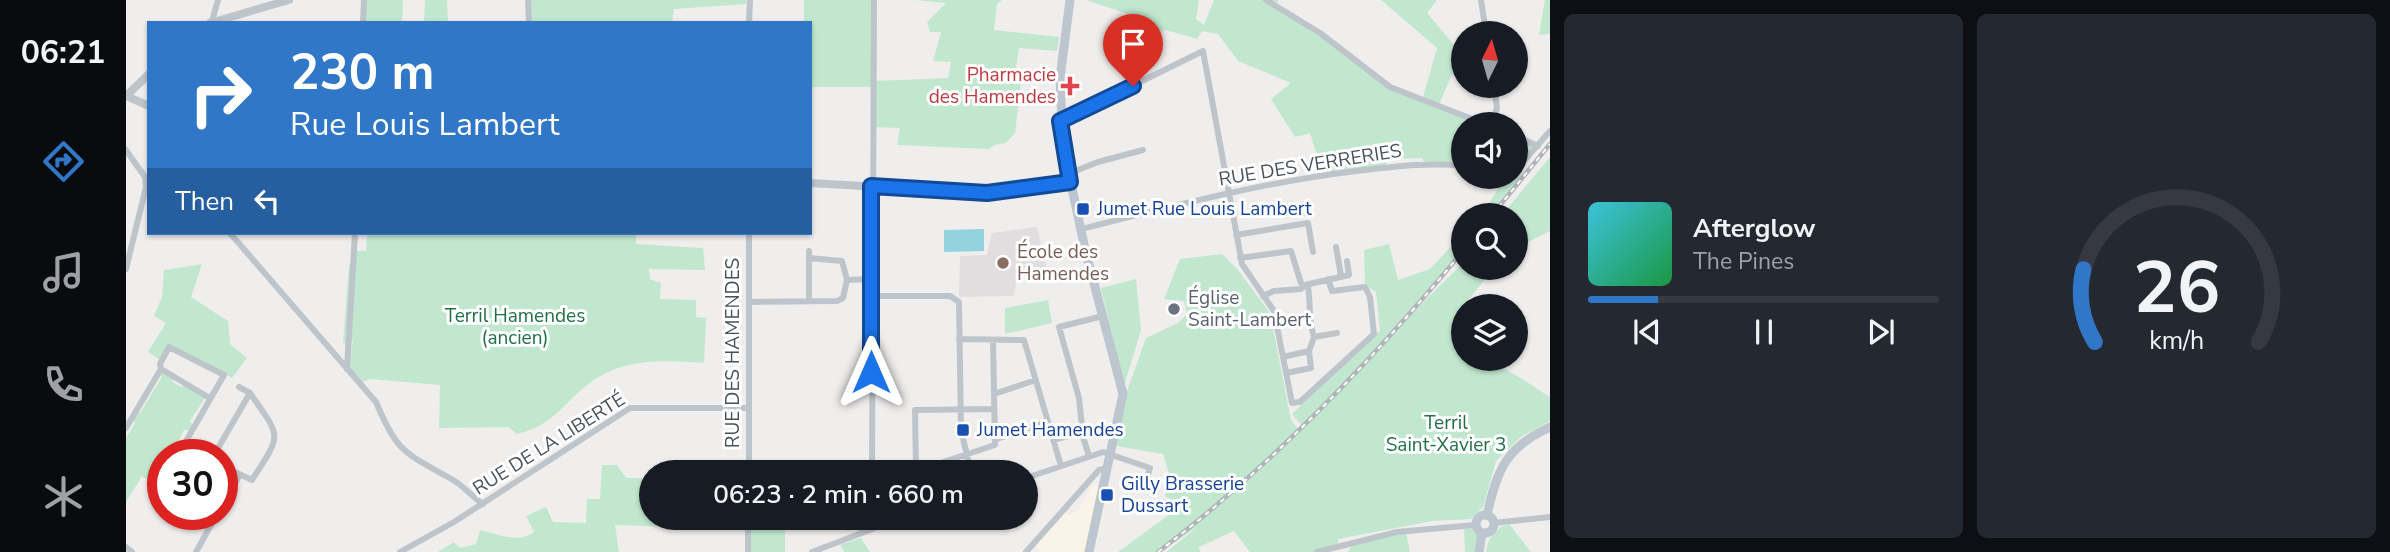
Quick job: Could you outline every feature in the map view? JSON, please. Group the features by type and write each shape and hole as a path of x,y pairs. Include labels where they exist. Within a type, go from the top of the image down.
{"main road":[{"path":"1070,0 1060,78 1060,121 1069,178 1124,394 1089,552"},
{"path":"1487,515 1495,478 1504,463 1523,442 1550,427"},
{"path":"1482,533 1490,532 1494,523 1487,515"},
{"path":"1482,533 1475,525 1478,517 1487,515"},
{"path":"1479,552 1482,533"}],"street":[{"path":"211,21 218,0"},
{"path":"215,21 289,0"},
{"path":"363,21 364,0"},
{"path":"528,0 529,21"},
{"path":"749,21 750,0"},
{"path":"872,460 871,186 874,0"},
{"path":"1266,0 1320,33 1390,87 1454,112"},
{"path":"1481,0 1484,21"},
{"path":"1201,40 1240,258 1274,312 1292,403 1300,402 1374,334 1370,297 1365,287 1332,291 1328,279"},
{"path":"1060,121 1203,51"},
{"path":"147,76 126,96 147,105"},
{"path":"1528,157 1550,131"},
{"path":"1528,141 1538,146"},
{"path":"126,150 147,176 141,216 126,269"},
{"path":"812,183 987,193 1069,178 1098,162 1143,150"},
{"name":"RUE DES VERRERIES","path":"1081,229 1227,191 1309,177 1433,163 1451,165"},
{"path":"1236,235 1308,223 1313,253"},
{"path":"232,235 376,402 389,434 401,450 415,461 456,481 483,504"},
{"path":"347,369 355,235"},
{"name":"RUE DES HAMENDES","path":"748,460 749,235"},
{"path":"1310,236 1321,235"},
{"path":"1336,247 1341,276"},
{"path":"1240,258 1291,251 1301,283 1308,287 1312,307 1309,322 1314,337 1309,351 1311,368 1286,373"},
{"path":"749,302 809,301 843,298 847,280 842,261 809,255 809,301"},
{"path":"1264,296 1274,291 1301,289 1306,285 1349,275 1347,261"},
{"path":"847,280 871,279"},
{"path":"871,296 955,298 959,302 960,409 966,460"},
{"path":"1089,456 1079,398 1059,327 1103,316"},
{"path":"1314,337 1337,333"},
{"path":"959,339 1024,340 1061,466"},
{"path":"993,340 997,439 995,446 916,471 915,410 994,409"},
{"path":"126,428 161,369 160,364 169,347 224,375 208,397 186,439"},
{"path":"1283,357 1309,351"},
{"path":"161,369 208,397"},
{"path":"994,394 1036,380"},
{"path":"239,387 250,393 275,429 276,443 252,480 239,476"},
{"path":"223,439 250,393"},
{"name":"RUE DE LA LIBERTÉ","path":"415,544 483,504 631,408 749,408"},
{"path":"997,439 1047,422"},
{"path":"1054,440 1083,432"},
{"path":"1038,474 1103,452 1150,468 1148,474"},
{"path":"1026,552 1099,470 1108,468"},
{"path":"1494,523 1550,517"},
{"path":"1317,552 1344,549 1397,532 1475,525"},
{"path":"196,552 208,530"},
{"path":"748,530 748,552"},
{"path":"812,552 868,530"},
{"path":"400,552 415,544 418,552"},
{"path":"126,547 132,552"}],"shaded area":[{"name":"École des Hamendes","path":"1037,227 1047,269 1017,274 1014,296 959,297 960,256 987,255 992,233"},
{"path":"1092,485 1100,487 1085,552 1040,552 1035,545 1065,513 1070,515 1079,509"}],"green space":[{"path":"366,0 403,0 402,21 364,21"},
{"path":"425,0 447,0 448,21 424,21"},
{"path":"526,0 746,0 747,4 674,9 672,21 527,21"},
{"path":"804,0 874,0 871,87 812,87 812,21 804,21"},
{"path":"915,0 1002,0 997,4 994,30 1059,37 1057,51 1019,48 1015,73 1022,73 1015,133 1006,143 994,145 989,149 897,145 900,128 873,127 873,81 948,78 951,62 933,61 941,32 930,32 927,22 946,3"},
{"path":"1086,0 1199,0 1196,19 1204,25 1214,0 1278,0 1277,5 1383,83 1422,101 1437,48 1381,0 1437,0 1427,13 1451,41 1451,76 1438,107 1451,112 1451,164 1423,161 1423,158 1386,159 1386,165 1323,175 1310,133 1295,137 1271,99 1291,83 1238,61 1218,34 1202,31 1197,39 1166,30 1152,34 1134,16"},
{"path":"1545,0 1550,0 1550,34 1539,35"},
{"path":"1528,142 1538,146 1528,157"},
{"path":"1550,157 1550,231 1528,242 1528,203 1512,203 1524,189 1528,189 1528,184"},
{"path":"1498,189 1510,189 1499,203 1489,203"},
{"name":"Terril Hamendes (ancien)","path":"367,235 636,235 636,244 703,248 705,270 649,269 650,279 661,283 660,299 696,300 696,317 706,318 704,363 636,363 610,371 586,386 551,418 531,430 517,434 508,427 439,428 440,385 370,379 362,382 349,369 353,340 343,344 349,265 356,265 356,251 366,251"},
{"name":"Terril Saint-Xavier 3","path":"1389,244 1398,280 1430,269 1451,247 1451,263 1399,326 1451,275 1451,280 1484,280 1473,294 1451,294 1451,371 1508,371 1550,397 1550,421 1522,436 1496,461 1483,507 1471,519 1432,521 1338,539 1338,545 1316,552 1250,552 1234,531 1199,547 1200,552 1166,552 1199,526 1160,552 1118,552 1181,506 1165,496 1169,474 1163,454 1116,446 1127,391 1146,338 1178,323 1187,314 1184,301 1164,299 1180,259 1222,254 1238,270 1270,313 1291,420 1298,429 1310,417 1301,425 1292,414 1374,334 1380,332 1376,292 1365,285 1364,250"},
{"path":"202,264 191,297 228,321 230,344 247,358 232,378 169,344 160,360 148,352 166,323 154,316 162,297 164,270"},
{"path":"1136,279 1141,330 1124,386 1101,288"},
{"path":"1048,300 1052,323 1005,334 1005,308"},
{"path":"159,372 174,378 172,382 182,387 185,383 205,398 190,421 193,426 191,430 184,430 180,439 147,439 147,479 142,476 126,502 126,438 135,423 132,418 135,412 140,413 162,377"},
{"path":"602,465 617,465 626,478 639,478 639,526 615,525 619,552 438,552 454,542 460,548 476,544 480,530 515,538 528,536 534,532 526,516 546,507 553,522 586,523 587,499 600,499"},
{"path":"1509,524 1531,552 1486,552 1493,534"},
{"path":"1464,528 1474,529 1478,536 1477,552 1465,552"},
{"path":"751,530 785,530 785,552 751,552"},
{"path":"1406,532 1410,552 1348,552 1354,542"},
{"path":"861,538 870,552 844,552 840,545"}],"water":[{"path":"984,229 984,251 944,252 944,230"}],"railway":[{"path":"1502,203 1550,144"},
{"path":"1158,552 1281,448 1357,372 1451,265"}],"place":[{"name":"Pharmacie des Hamendes","path":"1070,86"},
{"name":"Jumet Rue Louis Lambert","path":"1083,209"},
{"name":"École des Hamendes","path":"1003,263"},
{"name":"Église Saint-Lambert","path":"1174,309"},
{"name":"Jumet Hamendes","path":"963,430"},
{"name":"Gilly Brasserie Dussart","path":"1107,495"}],"route":[{"path":"871,372 871,186 987,193 1070,182 1060,121 1133,86"}]}
